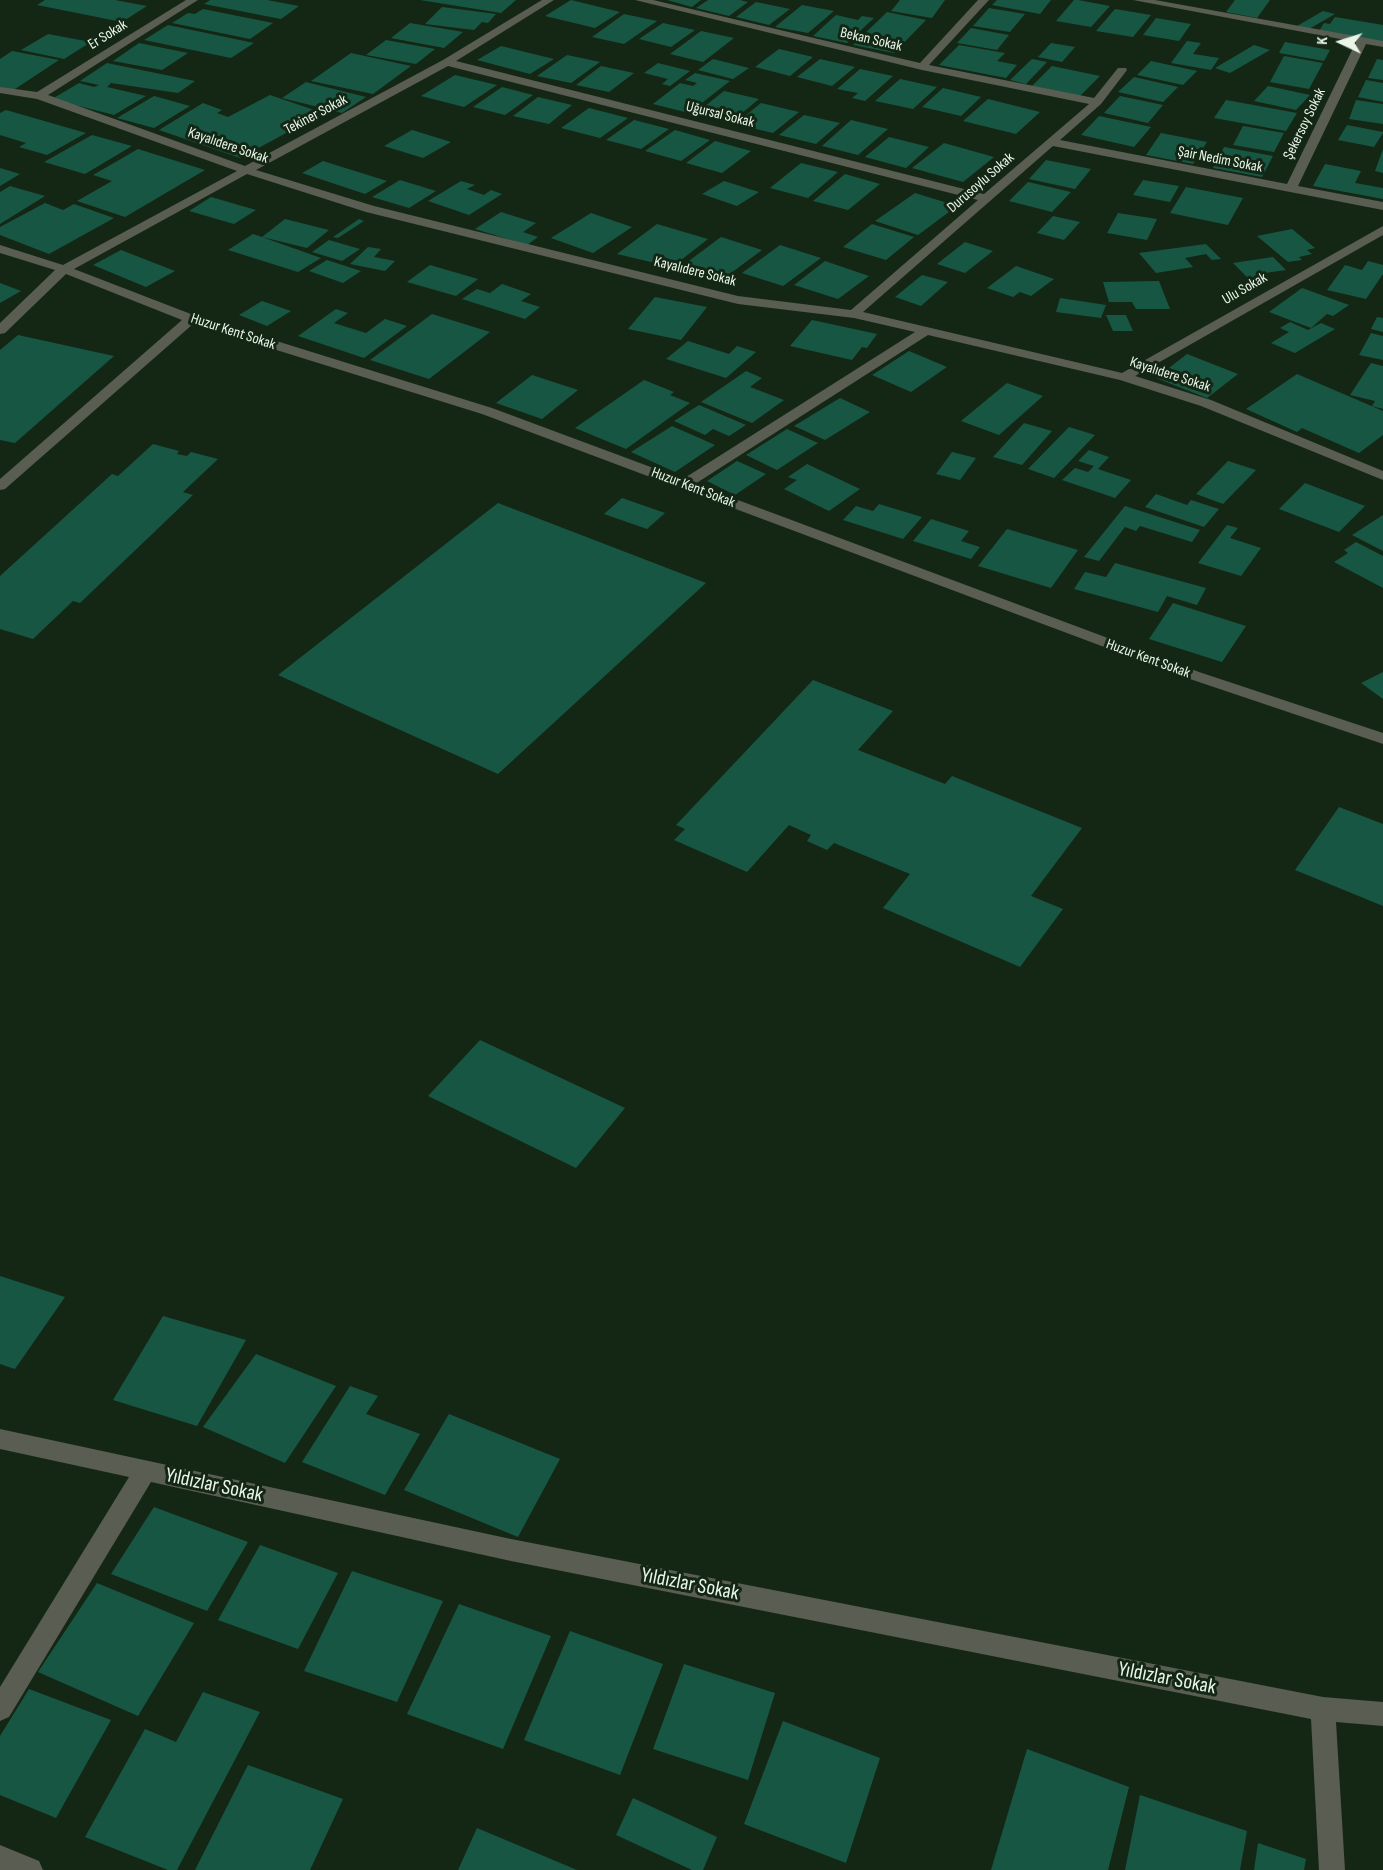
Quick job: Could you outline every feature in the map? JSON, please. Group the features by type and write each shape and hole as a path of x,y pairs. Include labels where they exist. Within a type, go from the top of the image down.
{"street":[{"name":"Er Sokak","path":"39,96 193,0"},
{"name":"Tekiner Sokak","path":"0,330 6,319 64,269 447,62 549,0"},
{"name":"Bekan Sokak","path":"640,0 922,67 1097,102"},
{"path":"922,67 984,0"},
{"path":"1138,0 1383,44"},
{"name":"Şekersoy Sokak","path":"1291,188 1362,41"},
{"name":"Uğursal Sokak","path":"447,62 985,198"},
{"name":"Durusoylu Sokak","path":"854,314 1097,102 1122,70"},
{"name":"Kayalıdere Sokak","path":"0,90 39,96 245,170 370,209 738,300 854,314 1124,377 1206,403 1383,476"},
{"name":"Şair Nedim Sokak","path":"1051,142 1383,206"},
{"name":"Ulu Sokak","path":"1124,377 1383,230"},
{"name":"Huzur Kent Sokak","path":"0,249 64,269 191,319 487,411 1193,675 1383,739"},
{"path":"0,486 191,319"},
{"path":"684,484 926,331"},
{"name":"Yıldızlar Sokak","path":"0,1440 523,1552 1323,1709 1383,1714"},
{"path":"0,1709 145,1471"},
{"path":"1323,1709 1332,1870"},
{"path":"0,1858 30,1870"}],"building":[{"path":"45,0 115,0 147,6 122,22 37,5"},
{"path":"210,0 267,0 299,6 281,19 204,4"},
{"path":"420,0 516,0 501,13"},
{"path":"571,0 620,12 595,28 545,16"},
{"path":"667,0 701,0 692,7"},
{"path":"708,0 748,2 729,16 696,8"},
{"path":"900,0 945,0 932,18 891,11"},
{"path":"997,0 1051,0 1040,14 992,5"},
{"path":"1074,0 1110,6 1091,27 1056,21"},
{"path":"1235,0 1270,0 1257,18 1226,12"},
{"path":"756,2 790,9 769,25 736,17"},
{"path":"802,5 834,11 808,33 775,27"},
{"path":"442,7 496,14 488,23 482,22 474,30 425,24"},
{"path":"989,8 1025,14 1010,32 973,26"},
{"path":"203,9 273,23 250,39 172,23 188,13 195,14"},
{"path":"1115,9 1151,15 1133,37 1096,31"},
{"path":"1323,11 1335,14 1309,29 1297,26"},
{"path":"887,12 926,20 894,53 853,45"},
{"path":"624,14 657,21 624,44 592,37"},
{"path":"836,15 858,20 862,16 874,18 847,43 813,36"},
{"path":"1335,17 1383,25 1383,43 1319,31 1324,23 1330,24"},
{"path":"1156,18 1191,24 1179,41 1143,35"},
{"path":"410,23 463,32 444,48 391,38"},
{"path":"663,23 695,30 671,47 639,39"},
{"path":"168,25 254,43 231,58 144,40"},
{"path":"971,28 1009,35 997,50 957,43"},
{"path":"701,31 734,38 703,62 670,54"},
{"path":"48,34 91,42 64,59 21,50"},
{"path":"386,40 435,49 416,64 366,55"},
{"path":"1187,41 1201,43 1193,54 1219,58 1211,70 1171,63"},
{"path":"1285,42 1330,50 1324,61 1279,53"},
{"path":"139,43 188,53 162,70 113,61"},
{"path":"1051,43 1075,47 1062,62 1038,57"},
{"path":"959,45 1005,53 997,61 1017,65 1006,78 939,65"},
{"path":"1254,45 1270,50 1230,73 1215,68"},
{"path":"501,46 554,59 530,74 477,60"},
{"path":"779,49 813,57 790,76 755,67"},
{"path":"12,51 59,60 12,91 0,89 0,59"},
{"path":"351,53 411,66 373,94 311,81"},
{"path":"567,55 600,62 571,83 537,76"},
{"path":"1284,56 1323,63 1309,89 1270,82"},
{"path":"713,59 749,68 733,79 698,70"},
{"path":"820,59 855,67 832,86 797,77"},
{"path":"1032,59 1047,62 1026,84 1010,80"},
{"path":"1377,59 1383,60 1383,80 1368,78"},
{"path":"1151,61 1197,71 1183,85 1137,75"},
{"path":"107,63 195,81 178,93 111,83 107,87 146,96 114,115 52,99 79,83 94,87 99,85 80,81"},
{"path":"658,63 690,71 670,86 662,84 668,79 644,73"},
{"path":"601,66 634,73 609,92 576,85"},
{"path":"1052,66 1100,76 1080,96 1032,86"},
{"path":"860,69 893,76 865,101 852,98 858,93 837,89"},
{"path":"695,73 730,81 689,113 653,104 680,83 693,86 697,83 685,80"},
{"path":"455,75 497,85 464,107 421,96"},
{"path":"1134,77 1178,87 1163,102 1118,92"},
{"path":"900,79 937,87 913,109 875,101"},
{"path":"1366,80 1383,83 1383,102 1358,97"},
{"path":"306,82 366,97 342,113 282,98"},
{"path":"1268,86 1310,95 1296,110 1254,101"},
{"path":"502,87 533,95 505,115 473,107"},
{"path":"943,88 981,97 961,116 922,107"},
{"path":"724,91 759,99 730,123 695,114"},
{"path":"270,95 323,113 240,158 159,130 203,103 222,110 217,113 228,117"},
{"path":"154,96 190,106 154,128 117,118"},
{"path":"1120,96 1163,105 1148,123 1104,113"},
{"path":"538,97 572,105 549,124 513,116"},
{"path":"988,99 1040,112 1016,134 963,121"},
{"path":"1226,100 1297,113 1286,131 1214,118"},
{"path":"1356,100 1383,104 1383,124 1349,119"},
{"path":"761,103 799,112 773,133 735,124"},
{"path":"589,108 628,118 600,138 561,128"},
{"path":"6,110 86,133 47,155 19,147 26,143 0,135 0,113"},
{"path":"804,115 840,123 816,144 779,135"},
{"path":"1099,116 1151,127 1134,147 1081,135"},
{"path":"634,120 669,129 641,149 606,140"},
{"path":"851,120 888,129 858,155 822,146"},
{"path":"1347,125 1383,133 1374,147 1338,140"},
{"path":"1243,126 1284,133 1274,152 1233,145"},
{"path":"412,130 451,142 423,158 384,146"},
{"path":"675,130 710,140 681,161 645,151"},
{"path":"1161,133 1207,142 1193,164 1146,155"},
{"path":"92,135 132,146 85,174 44,162"},
{"path":"889,137 929,147 906,168 865,157"},
{"path":"715,141 751,151 722,173 686,163"},
{"path":"944,143 994,157 963,182 912,168"},
{"path":"1224,147 1273,156 1262,177 1213,168"},
{"path":"138,149 205,170 125,217 77,201 112,181 93,175"},
{"path":"1383,149 1383,173 1375,171"},
{"path":"1046,160 1091,169 1075,189 1029,179"},
{"path":"323,161 387,181 365,194 302,173"},
{"path":"801,163 838,172 808,198 770,188"},
{"path":"1325,164 1361,171 1355,183 1383,188 1383,199 1313,186"},
{"path":"0,168 20,174 0,186"},
{"path":"845,174 880,184 848,210 813,201"},
{"path":"400,180 436,191 409,208 372,197"},
{"path":"1143,180 1179,186 1170,202 1133,195"},
{"path":"461,181 475,185 467,189 484,195 491,190 502,194 469,215 428,201"},
{"path":"724,181 759,192 737,206 702,194"},
{"path":"1028,182 1071,192 1052,212 1009,201"},
{"path":"10,186 45,196 0,224 0,192"},
{"path":"1186,187 1243,198 1228,225 1170,213"},
{"path":"915,193 957,206 918,235 875,221"},
{"path":"211,197 256,210 234,224 189,211"},
{"path":"45,203 63,210 74,204 114,218 49,254 0,235 0,227"},
{"path":"501,212 536,223 523,232 538,237 527,245 475,229"},
{"path":"591,213 632,227 593,253 551,238"},
{"path":"1118,213 1157,219 1147,240 1107,233"},
{"path":"1053,216 1080,222 1064,240 1037,233"},
{"path":"285,219 329,230 307,248 262,237"},
{"path":"359,219 364,221 338,238 333,237"},
{"path":"657,224 708,239 672,267 617,254"},
{"path":"872,224 914,237 886,260 843,247"},
{"path":"1292,229 1315,248 1307,250 1312,254 1299,257 1302,260 1288,262 1257,236"},
{"path":"253,234 321,258 298,272 228,250"},
{"path":"721,237 762,250 727,276 702,268 698,271 682,266"},
{"path":"329,240 360,249 342,261 312,252"},
{"path":"965,242 993,251 965,273 937,264"},
{"path":"1206,244 1221,259 1212,260 1206,254 1185,258 1193,267 1156,273 1139,253"},
{"path":"780,245 821,258 783,286 742,273"},
{"path":"368,247 381,249 374,257 395,261 385,271 350,264"},
{"path":"121,250 175,271 146,287 93,265"},
{"path":"1273,257 1286,270 1265,273 1268,277 1250,280 1233,263"},
{"path":"327,260 361,271 343,283 309,271"},
{"path":"825,261 869,276 838,299 794,285"},
{"path":"1368,261 1383,265 1383,274 1366,299 1327,290 1345,265 1362,270"},
{"path":"430,265 478,279 456,296 407,282"},
{"path":"1016,266 1054,279 1031,296 1020,292 1013,297 987,288"},
{"path":"922,275 948,282 921,306 895,297"},
{"path":"1159,281 1170,309 1136,309 1132,302 1109,302 1103,282"},
{"path":"0,283 21,291 0,303"},
{"path":"502,284 531,294 521,301 540,307 525,319 462,299 477,289 490,293"},
{"path":"1302,288 1349,305 1333,316 1327,314 1311,328 1269,312"},
{"path":"655,297 707,307 681,340 628,329"},
{"path":"1060,298 1106,305 1101,318 1056,312"},
{"path":"262,301 291,311 267,326 239,315"},
{"path":"336,309 348,313 334,323 366,333 385,319 407,326 364,358 298,336"},
{"path":"432,314 490,332 429,379 370,360"},
{"path":"1106,315 1126,315 1133,331 1113,331"},
{"path":"1377,317 1383,318 1383,332 1371,329"},
{"path":"812,320 877,334 867,348 862,347 852,360 790,346"},
{"path":"1290,322 1308,330 1321,323 1335,329 1295,353 1271,343 1289,332 1280,328"},
{"path":"1371,333 1383,336 1383,360 1359,355"},
{"path":"18,335 114,356 15,443 0,440 0,350"},
{"path":"688,341 729,354 737,346 756,352 726,378 666,359"},
{"path":"909,351 947,367 911,392 872,375"},
{"path":"1187,354 1238,374 1207,398 1156,378"},
{"path":"1371,363 1383,366 1383,409 1372,406 1375,401 1350,395"},
{"path":"746,371 762,378 750,387 784,400 752,423 701,402"},
{"path":"1297,374 1383,411 1383,435 1359,453 1302,428 1297,432 1246,409"},
{"path":"532,375 578,390 542,419 496,403"},
{"path":"644,380 674,392 670,395 690,403 626,449 575,428"},
{"path":"1007,383 1043,396 999,435 961,421"},
{"path":"840,398 870,412 825,440 794,426"},
{"path":"699,405 746,425 729,436 713,429 705,435 674,421"},
{"path":"1024,423 1052,431 1022,465 993,457"},
{"path":"672,426 715,445 675,472 631,452"},
{"path":"1069,427 1095,435 1054,478 1028,469"},
{"path":"787,429 818,443 777,470 746,455"},
{"path":"153,444 179,451 177,454 187,456 191,452 218,459 183,492 193,495 80,603 73,601 33,639 0,629 0,576 112,474 118,476"},
{"path":"1089,450 1109,457 1098,469 1131,480 1115,498 1062,480 1075,468 1088,472 1094,466 1078,461"},
{"path":"952,452 976,458 960,480 936,474"},
{"path":"737,461 766,474 735,495 707,481"},
{"path":"1228,461 1256,470 1223,504 1196,494"},
{"path":"807,464 860,489 829,511 784,489 797,480 788,477"},
{"path":"1305,483 1365,506 1339,532 1279,509"},
{"path":"1156,494 1187,505 1191,500 1219,509 1204,527 1145,507"},
{"path":"622,498 665,513 647,529 604,514"},
{"path":"498,503 706,583 498,774 278,675"},
{"path":"879,504 922,517 903,539 843,520 856,506 873,511"},
{"path":"1125,506 1200,530 1192,542 1140,526 1136,531 1125,527 1099,561 1084,557"},
{"path":"1383,515 1383,551 1352,535"},
{"path":"931,519 969,531 961,541 980,547 971,559 913,541"},
{"path":"1227,525 1238,528 1230,538 1261,548 1241,576 1198,563"},
{"path":"1007,529 1078,550 1051,588 978,566"},
{"path":"1356,542 1383,556 1383,588 1334,562 1348,553 1344,550"},
{"path":"1115,563 1206,588 1197,605 1167,596 1158,612 1074,589 1085,572 1106,577"},
{"path":"1173,603 1246,626 1222,662 1149,639"},
{"path":"1383,672 1383,699 1361,683"},
{"path":"813,680 893,711 858,750 945,784 952,776 1082,828 1031,896 1063,909 1020,967 883,908 910,874 834,843 827,850 807,841 811,835 789,825 747,872 674,840 685,829 676,825"},
{"path":"1339,807 1383,824 1383,906 1295,870"},
{"path":"480,1040 625,1108 576,1168 428,1096"},
{"path":"0,1276 65,1297 15,1369 0,1364"},
{"path":"163,1316 246,1340 197,1426 113,1400"},
{"path":"256,1354 336,1386 285,1463 203,1427"},
{"path":"350,1386 378,1396 366,1414 420,1434 385,1495 302,1462"},
{"path":"449,1414 560,1459 518,1537 404,1490"},
{"path":"154,1507 248,1542 207,1611 111,1574"},
{"path":"260,1545 338,1573 298,1649 218,1620"},
{"path":"352,1571 443,1601 397,1702 304,1671"},
{"path":"97,1583 194,1623 138,1716 38,1672"},
{"path":"459,1604 551,1636 503,1749 407,1714"},
{"path":"570,1631 663,1664 620,1775 524,1740"},
{"path":"684,1664 775,1693 748,1780 653,1749"},
{"path":"29,1689 111,1720 56,1818 0,1795 0,1736"},
{"path":"203,1692 260,1712 177,1870 168,1870 85,1837 145,1729 176,1742"},
{"path":"783,1721 880,1758 846,1863 744,1824"},
{"path":"1027,1749 1129,1787 1108,1870 991,1870"},
{"path":"248,1765 343,1799 310,1870 195,1870"},
{"path":"1140,1795 1247,1831 1240,1870 1125,1870"},
{"path":"633,1798 717,1837 703,1870 692,1870 616,1835"},
{"path":"477,1828 577,1870 458,1870"},
{"path":"1258,1843 1306,1859 1304,1870 1254,1870"}]}
